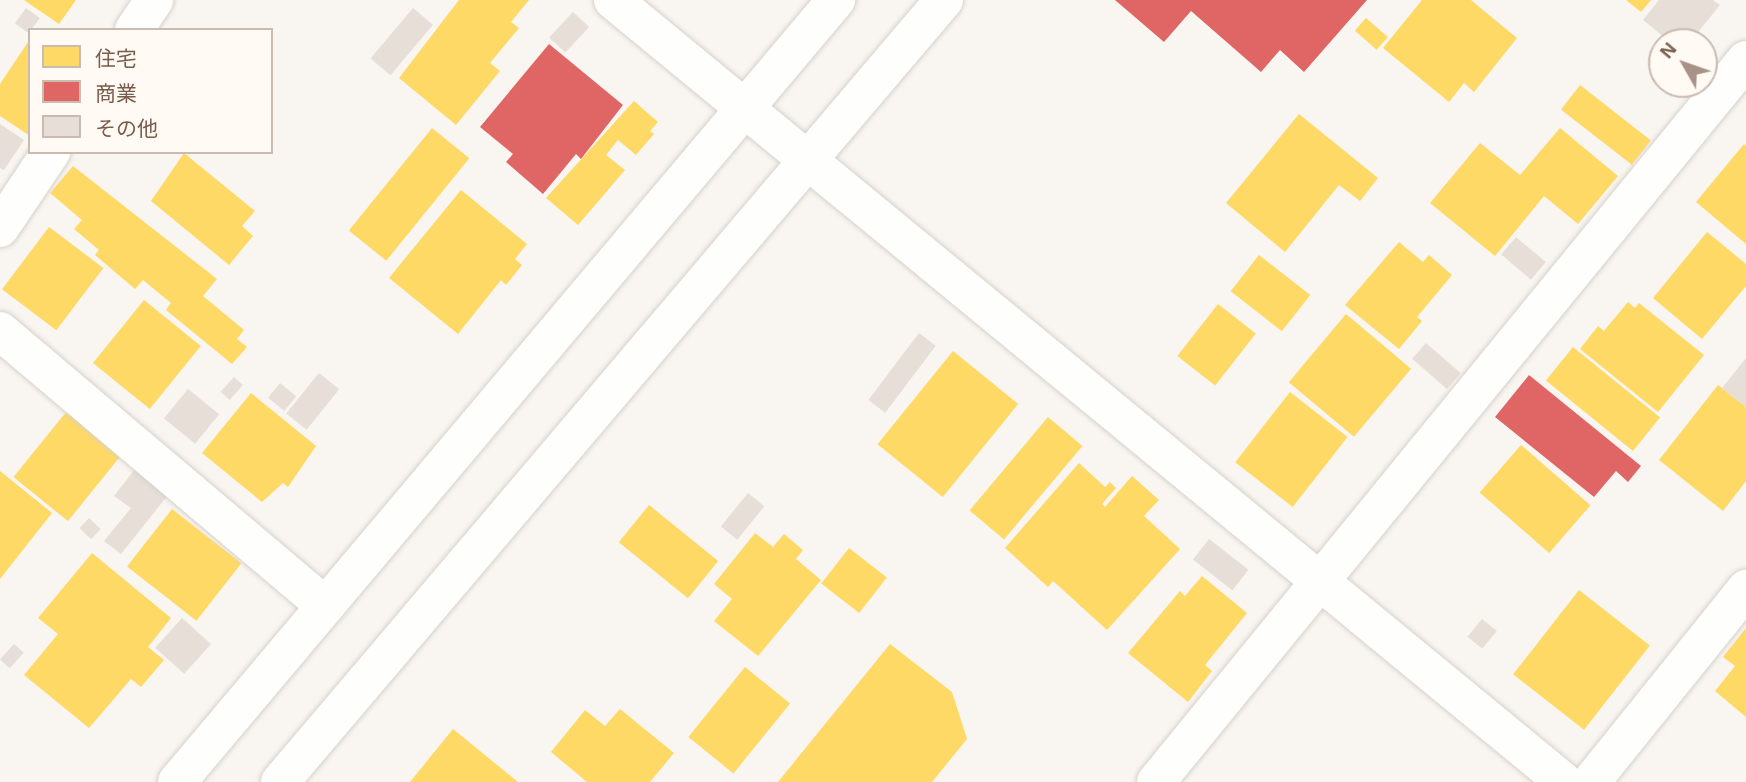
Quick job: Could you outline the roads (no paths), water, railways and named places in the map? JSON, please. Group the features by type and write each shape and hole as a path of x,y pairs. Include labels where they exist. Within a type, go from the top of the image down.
{"street":[{"path":"135,28 154,0"},
{"path":"613,0 1564,782"},
{"path":"177,782 836,0"},
{"path":"280,782 809,163 944,0"},
{"path":"1156,782 1746,60"},
{"path":"0,228 50,154"},
{"path":"0,331 325,606"},
{"path":"1591,782 1746,590"}]}
